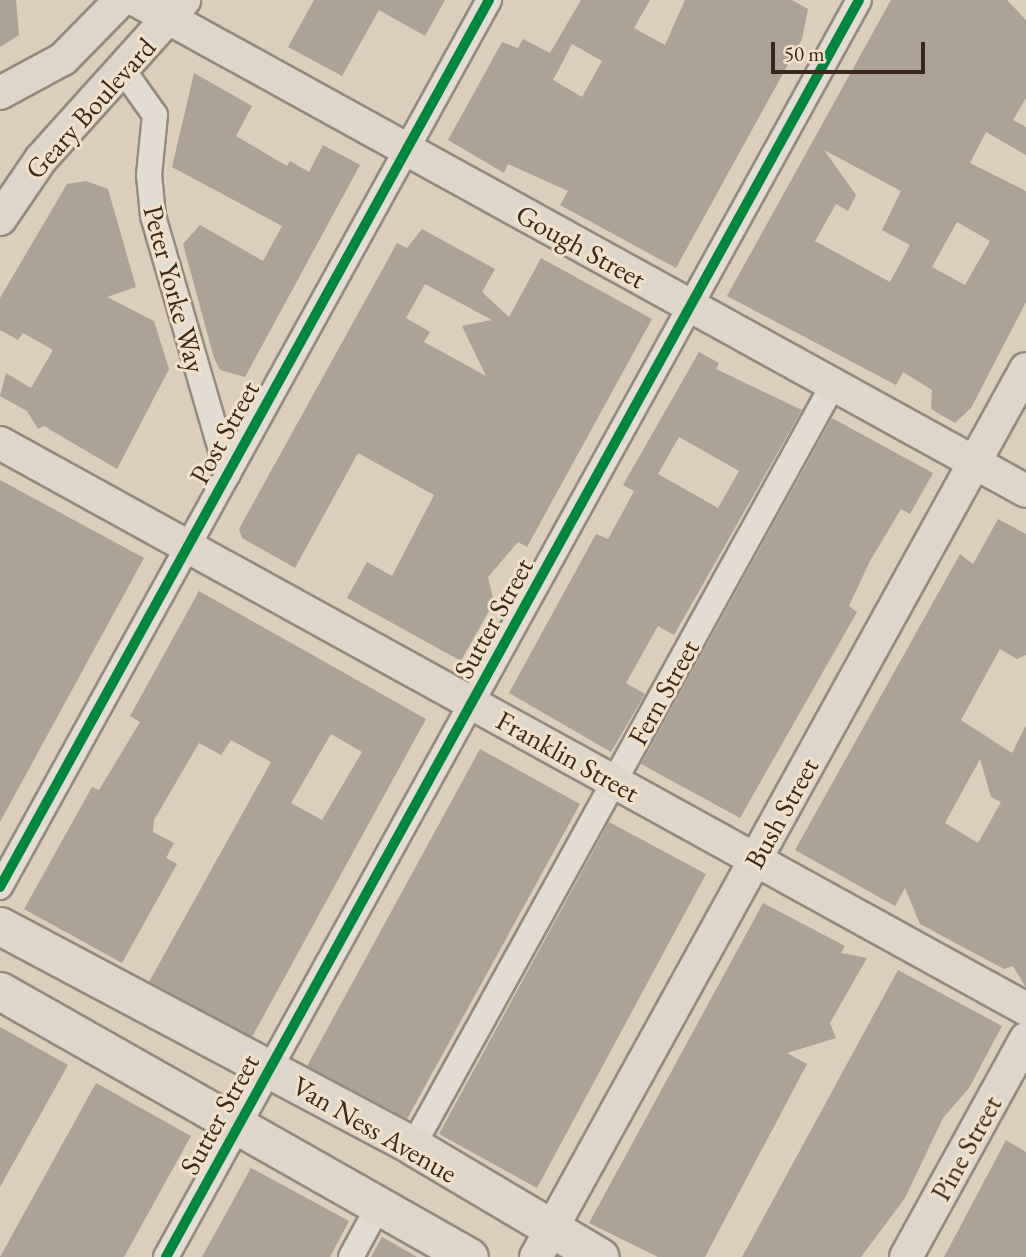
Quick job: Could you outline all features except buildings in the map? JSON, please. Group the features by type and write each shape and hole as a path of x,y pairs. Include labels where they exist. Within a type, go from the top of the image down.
{"highway":[{"name":"Van Ness Avenue","path":"0,926 413,1146 543,1243 600,1257"},
{"path":"0,991 240,1124 469,1257"}],"main road":[{"path":"0,93 62,59 121,0"},
{"name":"Gough Street","path":"136,0 177,9 406,149 1026,491"},
{"name":"Geary Boulevard","path":"0,219 41,159 177,9"},
{"name":"Bush Street","path":"543,1243 1026,369"},
{"name":"Franklin Street","path":"0,443 1026,1009"},
{"name":"Pine Street","path":"906,1257 1026,1039"}],"street":[{"name":"Post Street","path":"0,887 489,0"},
{"name":"Sutter Street","path":"166,1257 859,0"},
{"name":"Peter Yorke Way","path":"124,70 155,115 149,176 153,216 228,474"},
{"name":"Fern Street","path":"413,1146 833,385"},
{"path":"351,1257 379,1207"}],"cycle path":[{"path":"0,887 489,0"},
{"path":"166,1257 859,0"}]}
